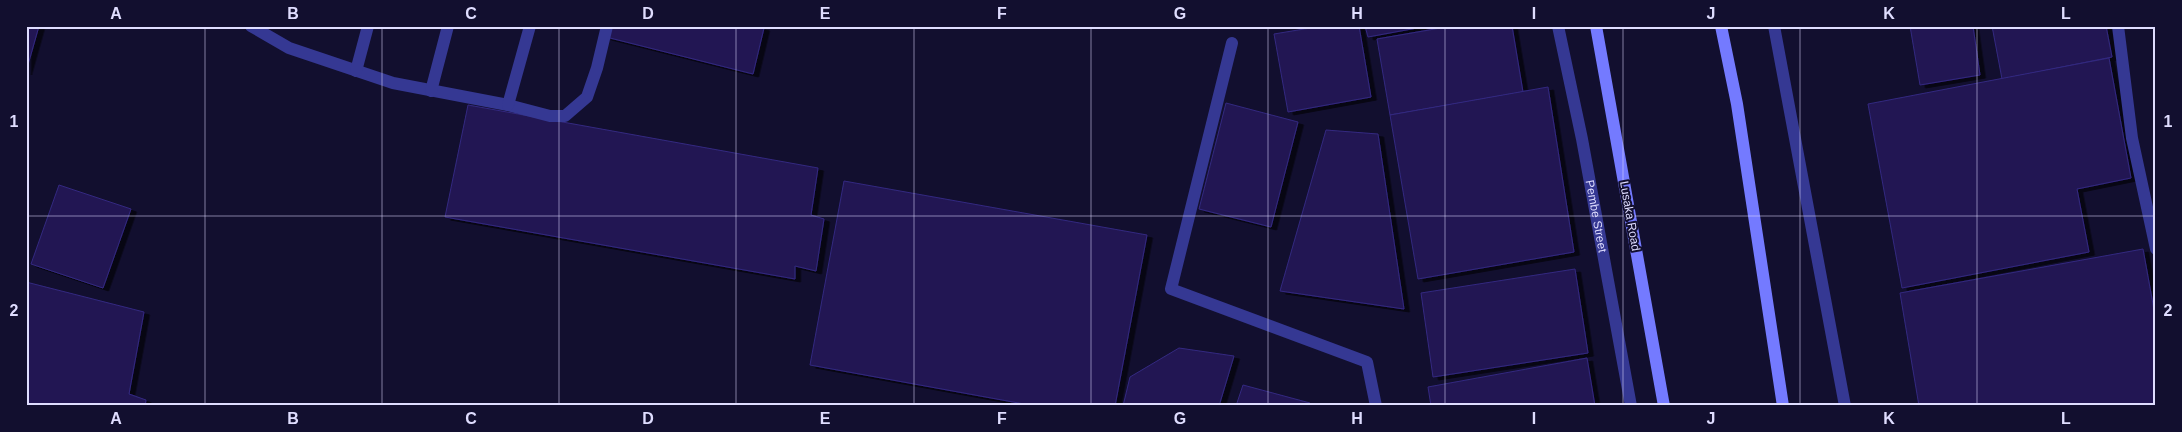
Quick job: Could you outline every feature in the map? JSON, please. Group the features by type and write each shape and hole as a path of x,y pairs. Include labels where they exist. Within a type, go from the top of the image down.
{"main road":[{"name":"Lusaka Road","path":"1596,26 1664,406"},
{"path":"1721,26 1738,104 1783,406"}],"street":[{"path":"251,26 289,48 393,83 508,105 550,116 564,116 587,97 597,68 607,26"},
{"path":"356,71 368,26"},
{"path":"431,91 448,26"},
{"path":"508,105 530,26"},
{"name":"Pembe Street","path":"1558,26 1582,139 1631,406"},
{"path":"1774,26 1845,406"},
{"path":"2118,26 2132,138 2156,248"},
{"path":"1232,43 1171,289 1367,362 1376,406"}],"building":[{"path":"26,26 39,26 26,72"},
{"path":"609,26 756,26 764,28 753,74 606,37"},
{"path":"1322,26 1359,26 1371,97 1288,112 1274,34"},
{"path":"1365,26 1428,26 1368,37"},
{"path":"1452,26 1512,26 1523,92 1390,115 1377,39"},
{"path":"1910,26 1973,26 1980,75 1920,85"},
{"path":"1992,26 2106,26 2112,57 2002,79"},
{"path":"2109,58 2131,178 2077,189 2089,252 1902,288 1868,104"},
{"path":"1548,87 1574,252 1418,279 1390,115"},
{"path":"1226,103 1298,122 1271,227 1199,209"},
{"path":"468,105 818,168 811,215 824,219 816,271 795,266 795,279 445,217"},
{"path":"1326,130 1378,134 1404,309 1280,291"},
{"path":"844,181 1147,235 1115,406 1035,406 810,365"},
{"path":"59,185 131,209 103,288 31,264"},
{"path":"2143,249 2156,321 2156,406 1919,406 1900,293"},
{"path":"1575,269 1588,353 1433,377 1421,293"},
{"path":"26,282 144,312 129,394 146,400 145,406 26,406"},
{"path":"1179,348 1234,356 1219,406 1123,406 1130,377"},
{"path":"1587,358 1595,406 1431,406 1428,387"},
{"path":"1243,385 1310,403 1309,406 1236,406"}]}
